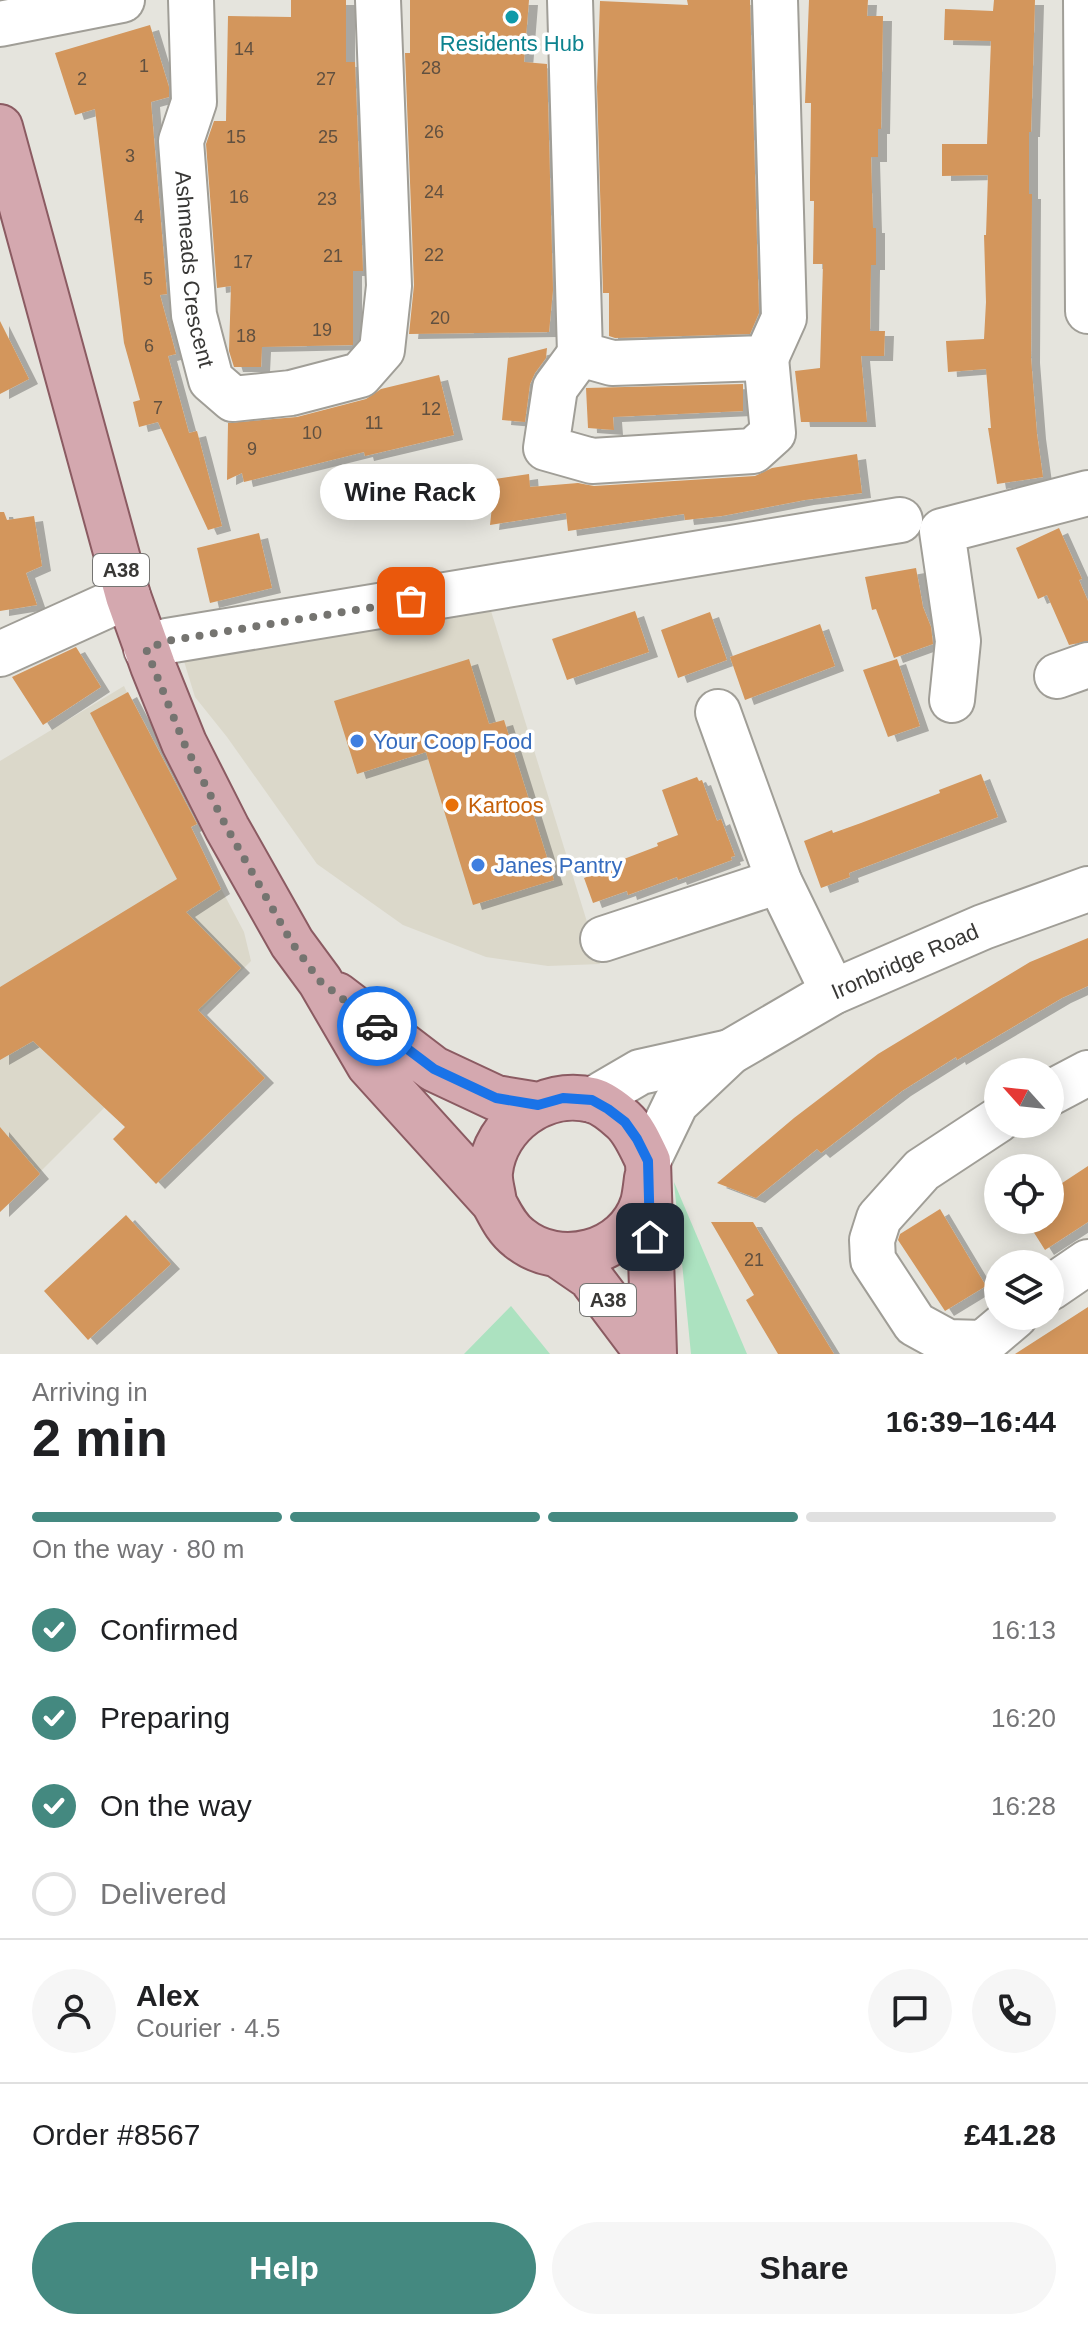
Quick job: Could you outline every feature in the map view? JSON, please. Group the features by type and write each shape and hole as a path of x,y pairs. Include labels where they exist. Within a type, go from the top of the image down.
{"main road":[{"name":"A38","path":"0,127 128,596 146,649 184,743 227,828 292,943 320,981 369,1065 494,1203 504,1222 518,1238 537,1250 558,1255 584,1255 609,1245 629,1228 643,1205 648,1170"},
{"name":"A38","path":"320,981 434,1069 496,1098 538,1105"},
{"name":"A38","path":"494,1203 490,1174 497,1145 513,1121 538,1105 563,1098 592,1100 625,1122 637,1139 648,1170 654,1354"},
{"name":"A38","path":"558,1255 590,1277 648,1354"}],"street":[{"path":"0,24 122,0"},
{"name":"Ashmeads Crescent","path":"191,0 194,102 181,141 194,315 211,380 233,399 291,393 360,375 382,350 389,286 378,0"},
{"path":"570,0 580,354 555,388 546,448 592,461 753,451 773,433 766,358 784,318 775,0"},
{"path":"1086,0 1088,311"},
{"path":"580,354 612,363 766,358"},
{"path":"952,700 958,641 942,531 1088,493"},
{"path":"146,649 167,641 900,520"},
{"path":"0,654 128,596"},
{"path":"718,712 779,881 833,992"},
{"path":"603,939 779,881"},
{"name":"Ironbridge Road","path":"648,1170 676,1103 730,1052 833,992 983,927 1088,889"},
{"name":"Ironbridge Road","path":"592,1100 640,1072 730,1052"},
{"path":"1064,1086 1088,1073"},
{"path":"984,1129 922,1170 879,1218 872,1240 873,1260 915,1324 948,1342 983,1343 998,1330"},
{"path":"1064,1278 1088,1262"}],"shaded area":[{"path":"491,611 600,964 548,966 486,957 403,925 317,864 195,697 183,658"},
{"path":"124,686 188,826 244,932 251,961 0,1212 0,761"}],"green space":[{"path":"674,1182 747,1354 691,1354"},
{"path":"511,1306 550,1354 464,1354"}],"building":[{"path":"291,0 346,0 346,62 355,62 363,271 353,271 353,345 262,347 261,367 234,367 229,351 231,286 217,288 206,144 214,121 226,121 228,16 291,17"},
{"path":"410,0 529,0 524,62 547,64 553,290 549,332 409,334 414,285 405,53 410,53"},
{"path":"687,0 750,0 759,313 750,334 615,338 609,336 609,293 603,293 597,87 600,1 688,5"},
{"path":"809,0 868,0 867,16 883,16 881,129 878,129 878,157 871,157 876,265 871,265 870,331 885,331 884,356 861,356 867,422 801,422 795,371 820,368 823,264 813,264 811,103 805,103"},
{"path":"994,0 1035,0 1029,132 1029,194 1032,194 1031,358 1043,477 997,484 988,428 991,428 986,369 948,372 946,341 984,339 984,235 988,175 942,176 942,144 987,144 991,41 944,40 945,9 993,11"},
{"path":"150,25 169,87 169,97 151,102 167,294 160,295 176,354 168,356 189,433 197,431 222,526 208,530 158,422 139,427 133,402 140,400 124,343 95,109 75,115 55,53"},
{"path":"0,321 29,379 0,394"},
{"path":"547,348 546,358 530,384 525,422 502,420 508,358"},
{"path":"439,375 454,435 365,456 364,452 244,482 242,473 227,480 228,423 297,417 366,399 381,389"},
{"path":"743,384 743,411 613,417 614,430 588,428 586,388"},
{"path":"857,454 862,493 722,516 685,520 684,514 568,531 566,513 490,525 495,479 529,474 530,487 755,476 772,468"},
{"path":"0,512 4,512 7,520 34,516 42,566 26,573 37,605 0,611"},
{"path":"1059,528 1082,579 1079,580 1088,601 1088,641 1069,645 1047,595 1038,599 1016,548"},
{"path":"259,533 272,588 210,603 197,548"},
{"path":"916,568 933,644 894,658 876,609 872,610 865,577"},
{"path":"635,611 649,652 567,680 552,639"},
{"path":"710,612 727,660 678,678 661,630"},
{"path":"820,624 835,666 745,700 730,657"},
{"path":"76,647 101,687 43,725 12,677"},
{"path":"469,659 489,724 504,720 554,880 473,905 426,752 357,774 334,701"},
{"path":"897,659 920,726 888,737 863,670"},
{"path":"128,692 197,824 191,827 221,889 186,912 241,968 198,1010 265,1078 156,1184 113,1139 125,1127 33,1041 0,1060 0,987 177,879 90,713"},
{"path":"981,774 998,817 849,873 850,877 821,888 804,841 861,823"},
{"path":"697,777 699,781 702,780 717,821 721,819 735,856 731,857 732,860 678,880 677,877 628,895 627,891 593,903 584,878 617,866 616,862 678,835 662,790"},
{"path":"1088,938 1088,986 957,1060 956,1057 902,1091 821,1153 817,1149 756,1198 717,1183 794,1118 878,1054 1030,962"},
{"path":"0,1127 40,1174 0,1212"},
{"path":"1088,1166 1088,1222 1045,1250 1035,1234 1064,1234 1064,1182"},
{"path":"940,1209 984,1287 945,1311 898,1240 900,1234"},
{"path":"126,1215 171,1264 88,1340 44,1291"},
{"path":"711,1222 753,1222 834,1354 778,1354 746,1300 754,1295"},
{"path":"1088,1307 1088,1354 1015,1354 1052,1330 1064,1330 1064,1322"}],"way so far":[{"path":"377,1026 320,981 292,943 227,828 184,743 146,649 167,641 411,601"}],"place":[{"name":"Residents Hub","path":"512,17"},
{"name":"Wine Rack","path":"411,601"},
{"name":"Your Coop Food","path":"357,741"},
{"name":"Kartoos","path":"452,805"},
{"name":"Janes Pantry","path":"478,865"}],"route":[{"path":"377,1026 434,1069 496,1098 538,1105 563,1098 592,1100 625,1122 648,1161 650,1237"}]}
